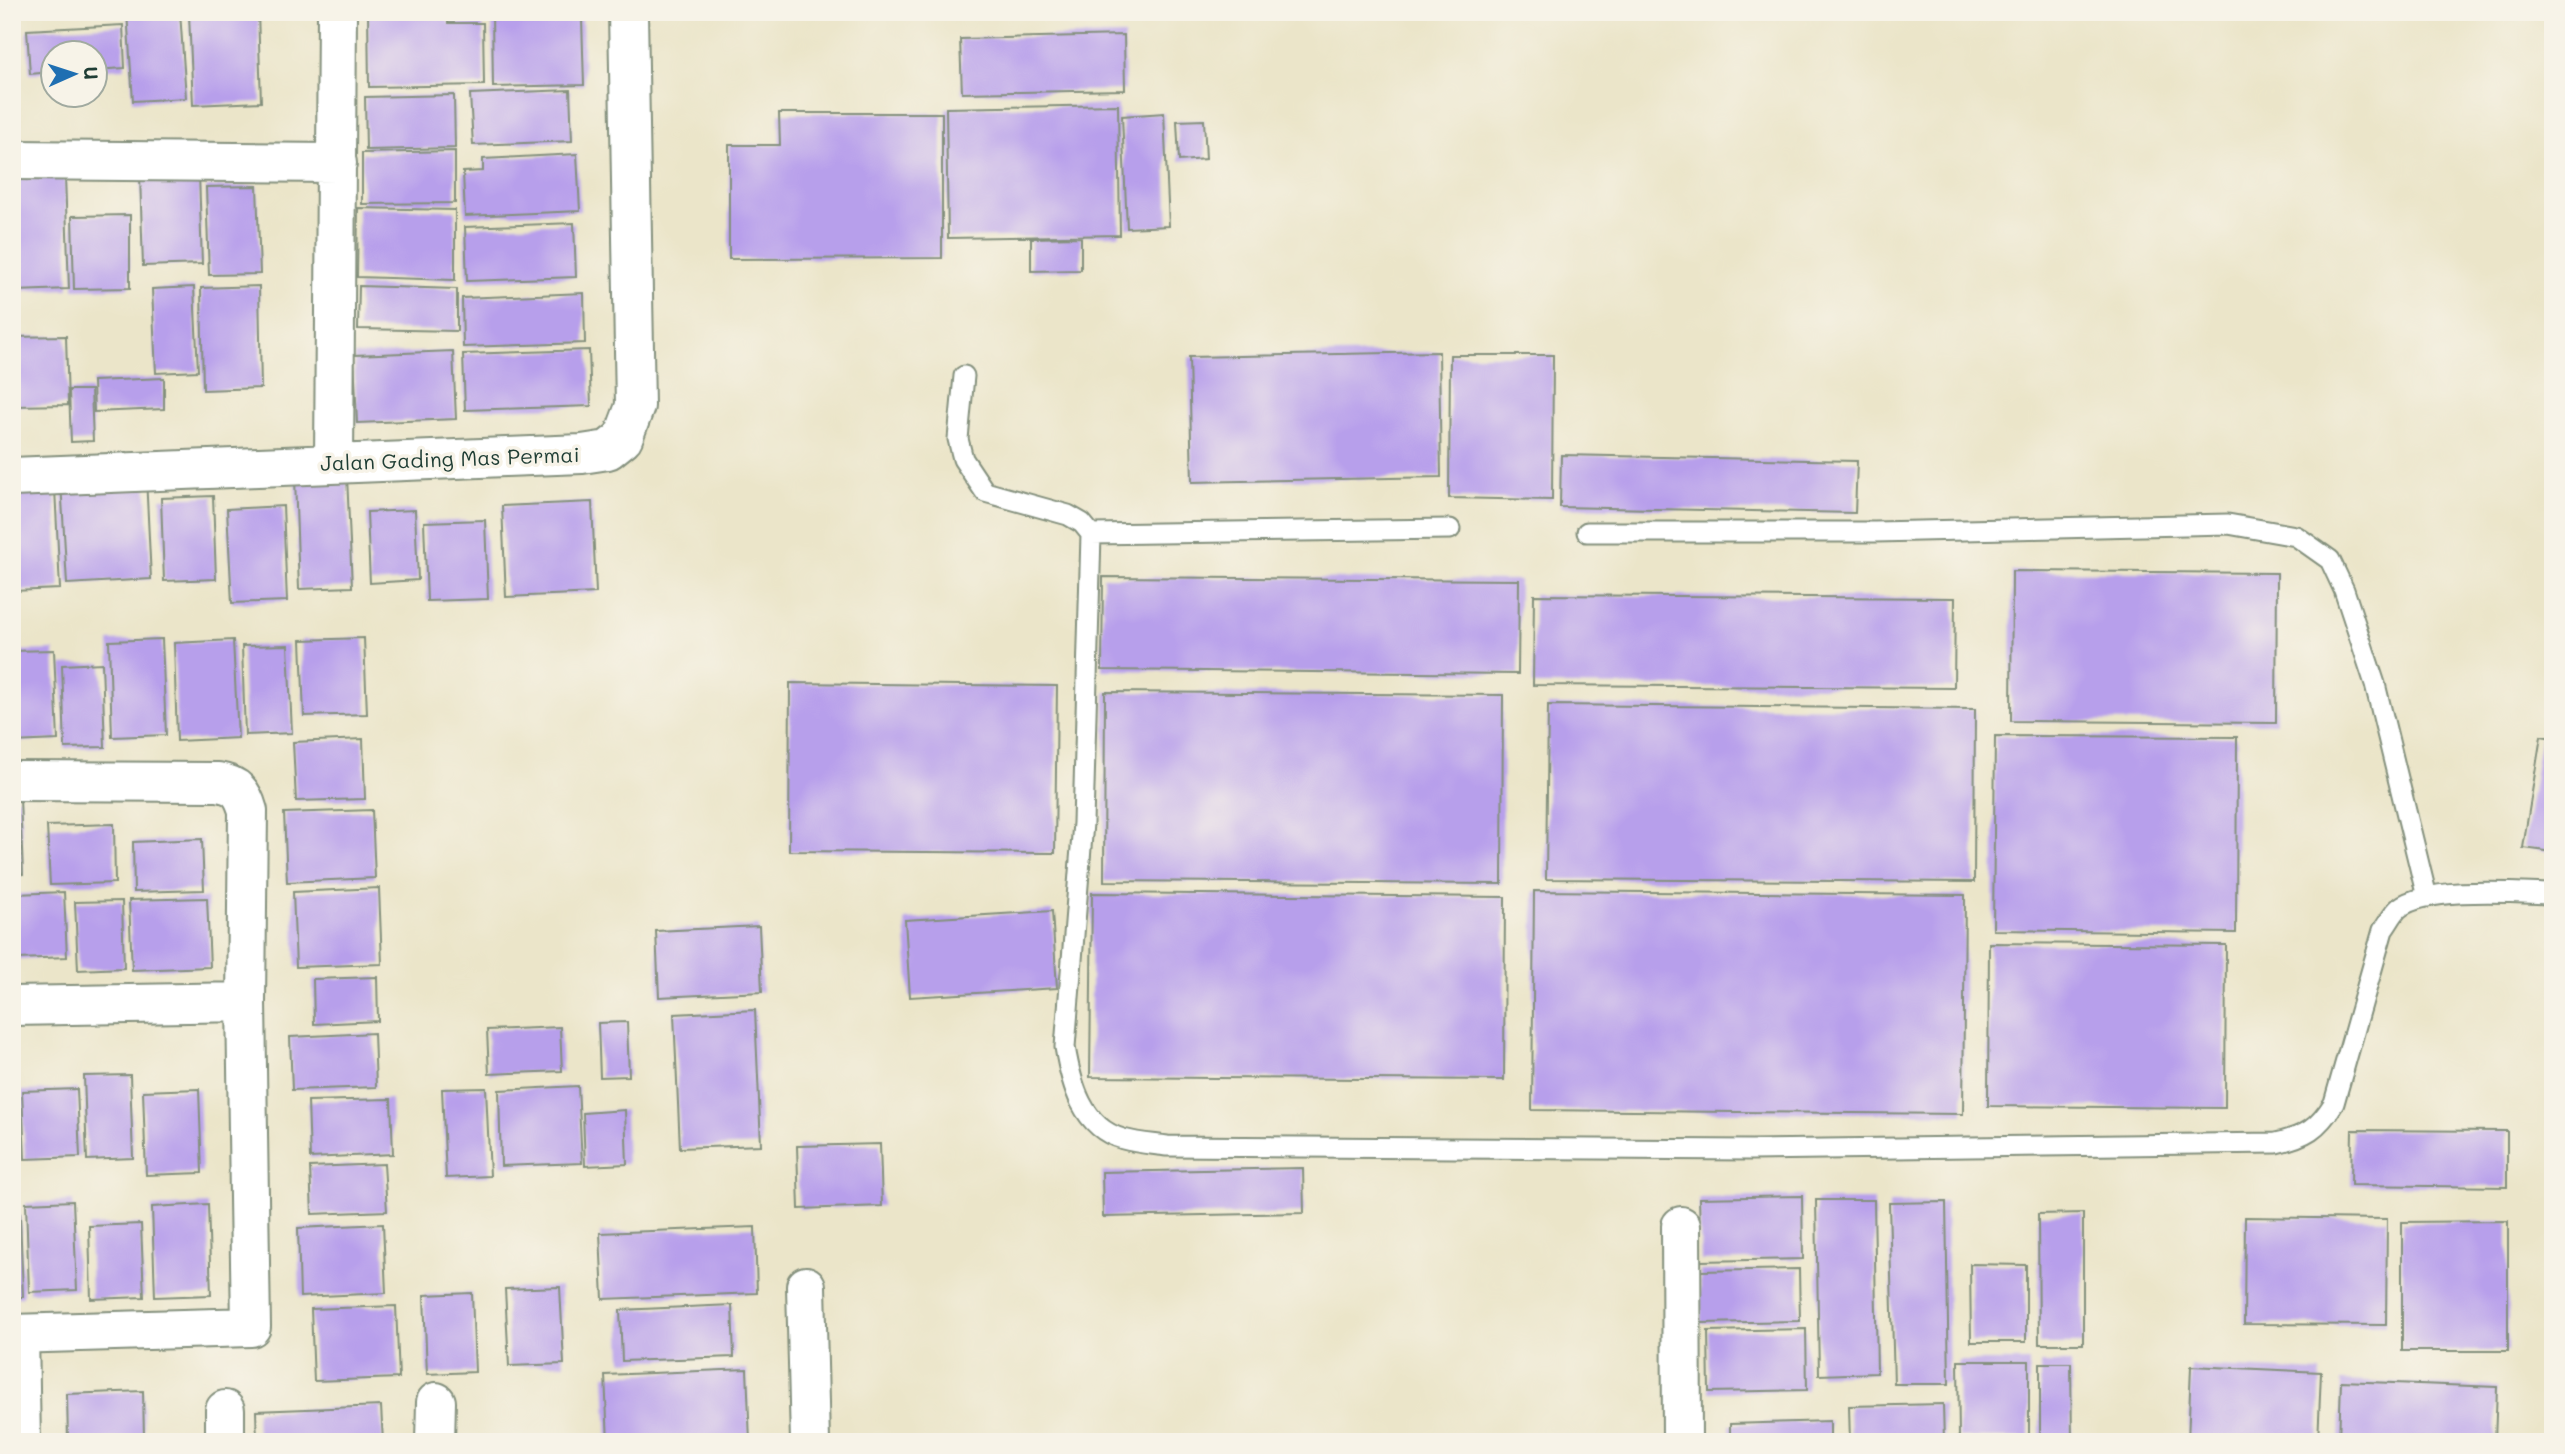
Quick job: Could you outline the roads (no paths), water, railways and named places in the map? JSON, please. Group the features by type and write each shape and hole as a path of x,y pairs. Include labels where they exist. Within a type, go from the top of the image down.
{"street":[{"path":"334,463 337,12"},
{"name":"Jalan Gading Mas Permai","path":"12,477 582,454 608,450 623,438 635,406 628,12"},
{"path":"12,160 337,163"},
{"path":"12,781 218,782 237,788 244,797 248,811 246,1002 251,1327 16,1334 21,1442"},
{"path":"12,1006 246,1002"},
{"path":"1681,1226 1682,1442"},
{"path":"806,1286 810,1442"},
{"path":"435,1442 436,1402"}],"lane":[{"path":"964,376 958,439 963,459 985,492 1068,515 1082,523 1091,534 1083,823 1065,1047 1077,1097 1098,1126 1122,1139 1167,1146 1751,1150 2276,1143 2306,1134 2323,1121 2334,1103 2383,930 2400,908 2427,897 2447,894 2553,894"},
{"path":"1587,532 1875,532 2228,524 2296,536 2330,560 2344,590 2375,684 2427,897"},
{"path":"1091,534 1450,529"}]}
